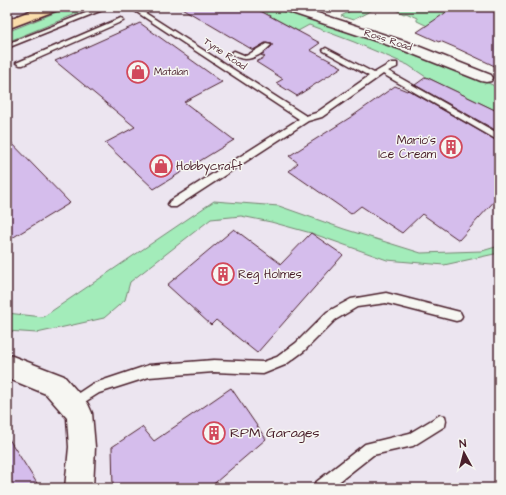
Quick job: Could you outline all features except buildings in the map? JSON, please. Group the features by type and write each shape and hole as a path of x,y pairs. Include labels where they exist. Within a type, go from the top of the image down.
{"main road":[{"path":"10,23 46,8"}],"street":[{"name":"Ross Road","path":"287,7 405,46 486,78"},
{"path":"7,366 54,386 79,413 82,447 79,488"}],"lane":[{"path":"7,46 107,7"},
{"name":"Tyne Road","path":"132,7 305,119"},
{"path":"20,63 121,20"},
{"path":"234,53 244,58 248,58 268,45"},
{"path":"326,50 374,76"},
{"path":"173,204 305,119 319,115 374,76 394,65"},
{"path":"383,71 499,138"},
{"path":"72,404 96,388 149,371 214,366 263,368 281,361 300,347 331,316 355,302 386,298 456,316"},
{"path":"320,488 370,449 413,439 440,421"}],"shaded area":[{"path":"7,7 287,7 409,41 497,79 499,77 499,488 7,488"}],"green space":[{"path":"69,7 93,7 7,42 7,32"},
{"path":"253,7 281,7 371,37 464,72 499,88 499,112 426,77 408,65 309,25 298,31"},
{"path":"358,7 378,7 353,20 341,16"},
{"path":"385,7 454,7 438,31 417,21 417,18 406,13 404,14 394,9 392,10"},
{"path":"214,201 279,206 344,229 421,253 482,251 499,246 499,253 444,265 387,260 311,233 271,222 241,216 211,219 130,282 125,300 104,318 37,333 7,331 7,313 43,317"}],"place":[{"name":"Matalan","path":"138,72"},
{"name":"Mario's Ice Cream","path":"451,147"},
{"name":"Hobbycraft","path":"161,166"},
{"name":"Reg Holmes","path":"223,274"},
{"name":"RPM Garages","path":"214,433"}]}
